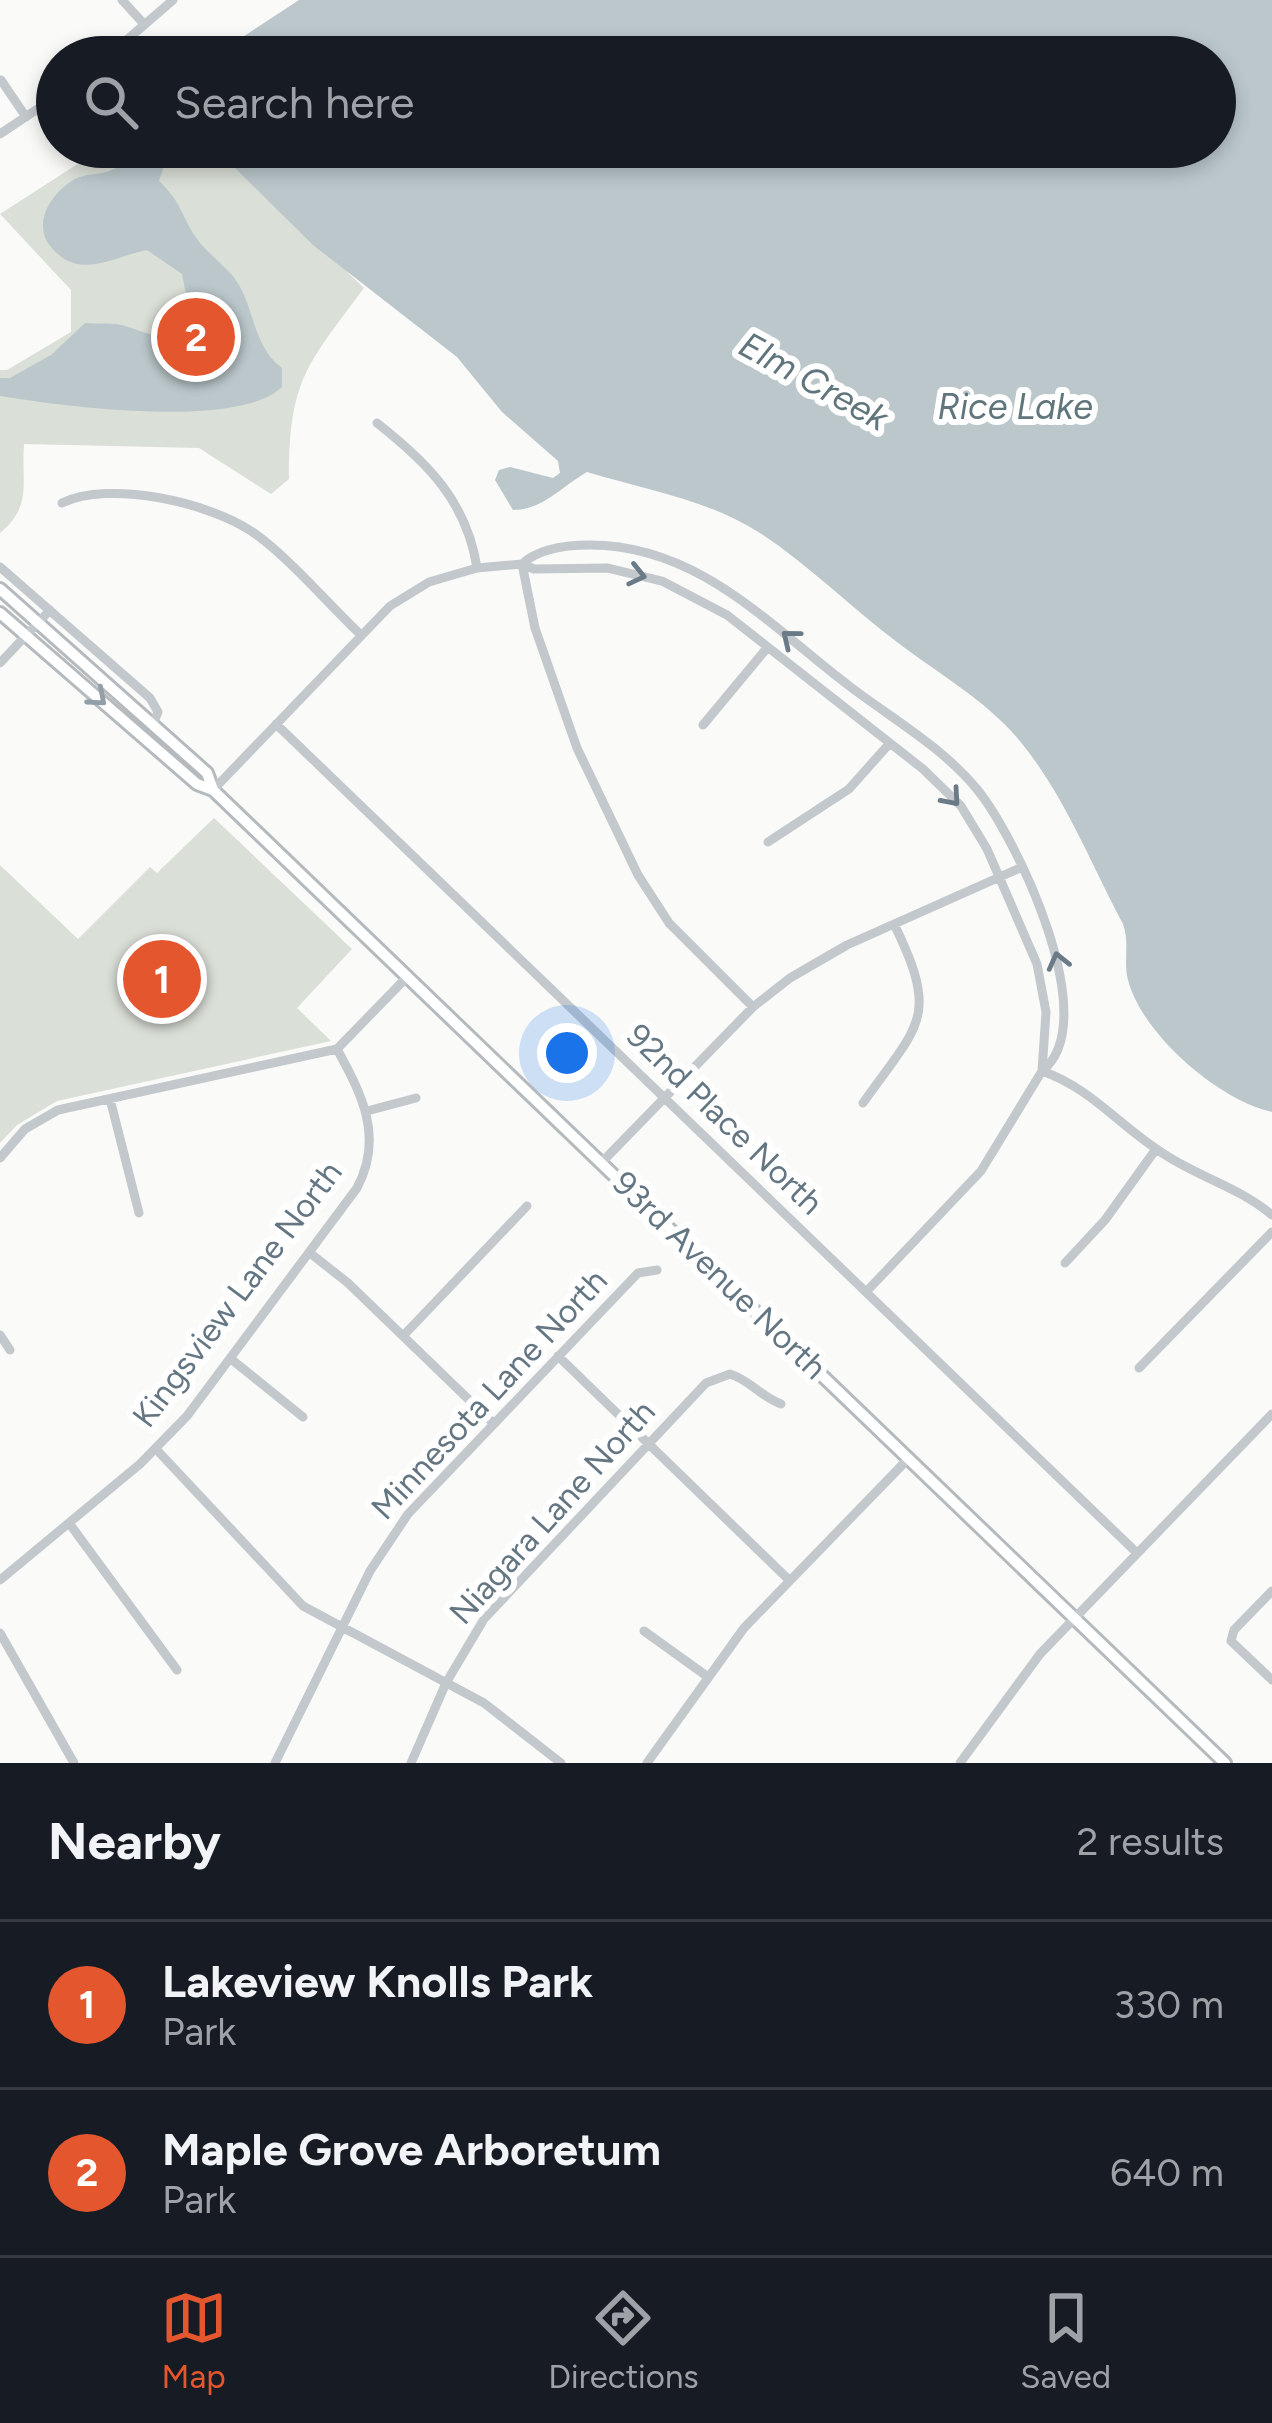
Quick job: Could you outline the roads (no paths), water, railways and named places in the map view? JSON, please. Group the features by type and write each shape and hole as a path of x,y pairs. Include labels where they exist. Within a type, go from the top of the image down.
{"main road":[{"name":"93rd Avenue North","path":"0,590 207,772 213,790"},
{"name":"93rd Avenue North","path":"0,613 197,784 213,790 1225,1763"}],"street":[{"path":"122,0 144,24"},
{"path":"130,36 173,0"},
{"path":"2,80 26,117"},
{"path":"0,134 36,110"},
{"path":"377,423 443,482 467,527 477,568"},
{"path":"62,502 87,493 137,493 244,526 361,635"},
{"path":"522,564 531,555 579,545 617,547 669,559 728,589 957,767 993,811 1020,868 1063,977 1059,1040 1052,1063 1042,1071 981,1171 866,1292"},
{"path":"522,564 535,628 562,709 585,769 638,875 669,922 753,1007"},
{"path":"213,790 361,635 407,593 441,577 522,564 534,569 608,568 662,581 716,608 933,777 961,806 1037,964 1046,1012 1042,1071"},
{"path":"0,567 150,698 158,712 153,724"},
{"path":"0,663 50,610"},
{"path":"703,725 766,648"},
{"path":"833,701 847,684"},
{"name":"92nd Place North","path":"276,724 1137,1552"},
{"path":"768,842 849,789 889,744"},
{"path":"602,1162 753,1007 818,960 1020,868"},
{"path":"863,1103 907,1042 920,1012 919,979 894,924"},
{"path":"0,1158 25,1130 49,1114 337,1049 408,976"},
{"name":"Kingsview Lane North","path":"0,1580 156,1449 231,1359 362,1178 371,1144 367,1111 337,1049"},
{"path":"1042,1071 1084,1090 1156,1149 1244,1194 1272,1215"},
{"path":"367,1111 416,1098"},
{"path":"110,1099 139,1213"},
{"path":"1065,1263 1105,1220 1156,1149"},
{"path":"403,1336 527,1206"},
{"path":"1139,1368 1272,1232"},
{"path":"310,1253 493,1423"},
{"name":"Minnesota Lane North","path":"275,1763 387,1541 638,1274 657,1270"},
{"path":"0,1335 10,1350"},
{"path":"558,1356 790,1580"},
{"path":"231,1359 303,1417"},
{"name":"Niagara Lane North","path":"411,1763 446,1683 497,1603 706,1383 721,1374 739,1376 765,1398 781,1404"},
{"path":"960,1763 1040,1654 1272,1414"},
{"path":"156,1449 303,1606 506,1717 561,1763"},
{"path":"646,1763 744,1628 909,1457"},
{"path":"69,1523 177,1670"},
{"path":"1272,1591 1234,1630 1231,1641 1272,1680"},
{"path":"644,1631 708,1677"},
{"path":"0,1633 74,1763"}],"water":[{"name":"Rice Lake","path":"299,0 1272,0 1272,1112 1206,1079 1149,1022 1128,980 1123,924 1075,829 1035,761 992,712 778,545 719,512 587,472 543,502 513,510 495,480 499,470 510,467 553,478 560,473 558,461 502,412 457,357 313,245 235,168 1236,168 1236,36 244,36"},
{"name":"Rice Lake","path":"163,168 159,181 200,243 239,285 261,341 282,368 282,387 260,400 190,411 104,409 0,396 0,378 10,378 51,355 85,323 116,324 165,336 183,329 191,319 182,274 147,250 84,265 62,257 45,238 47,208 60,191 77,178 114,169"}],"place":[{"name":"Maple Grove Arboretum","path":"196,337"},
{"name":"Lakeview Knolls Park","path":"162,979"}],"water label":[{"name":"Elm Creek","path":"814,381"}]}
